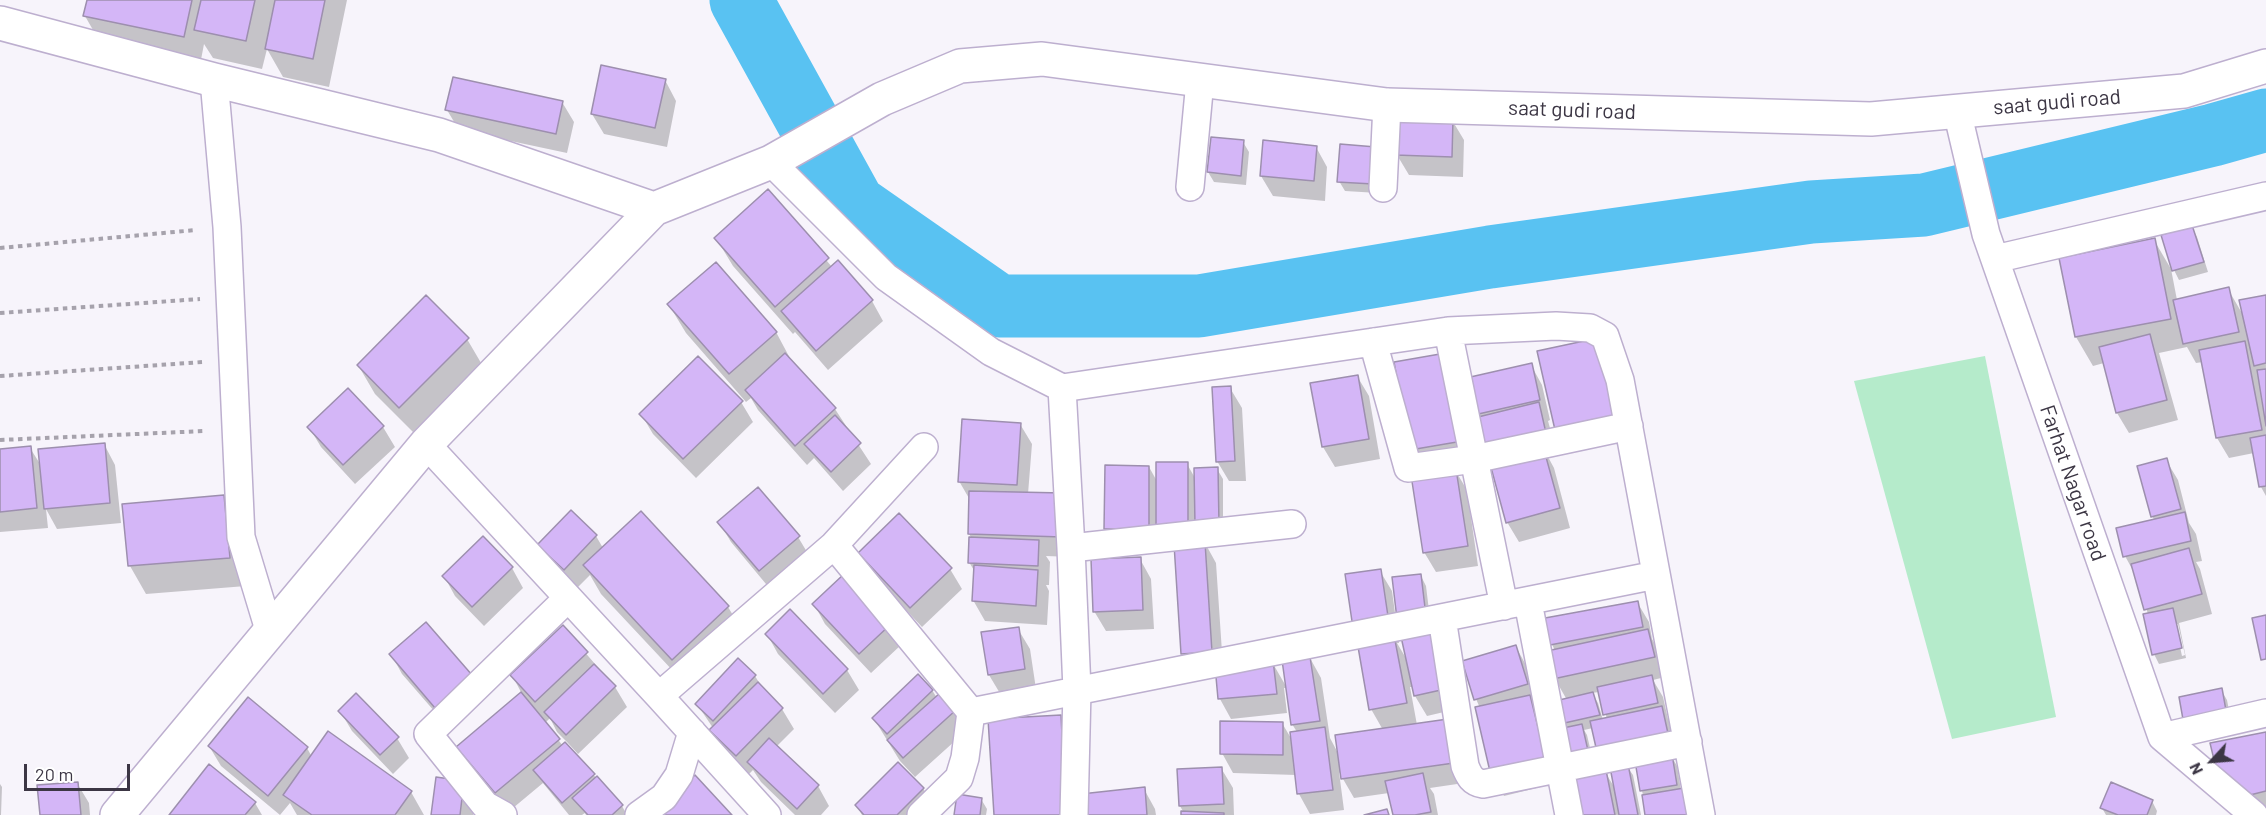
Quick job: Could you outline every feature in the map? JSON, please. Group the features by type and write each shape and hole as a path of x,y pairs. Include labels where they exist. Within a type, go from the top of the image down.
{"street":[{"path":"0,23 214,80 439,135 654,209 426,444 270,633 128,811"},
{"name":"saat gudi road","path":"654,209 771,162 882,99 960,66 1042,59 1387,105 1871,119 2184,91 2266,66"},
{"path":"214,80 227,227 241,537 270,633"},
{"path":"1190,187 1200,81"},
{"path":"1383,188 1387,105"},
{"name":"Farhat Nagar road","path":"1958,111 1986,234 2162,737"},
{"path":"771,162 886,277 991,352 1062,388 1448,331 1556,326 1590,328 1605,336 1620,380 1701,815"},
{"path":"1995,259 2266,196"},
{"path":"1448,331 1474,459 1561,768 1569,815"},
{"path":"1373,342 1408,468 1474,459 1629,426"},
{"path":"1062,388 1077,690 1074,815"},
{"path":"426,444 766,815"},
{"path":"659,696 834,545 924,447"},
{"path":"1071,548 1292,524"},
{"path":"834,545 971,712 965,758 959,778 939,800 921,815"},
{"path":"971,712 1656,575"},
{"path":"503,815 485,806 428,734 568,598"},
{"path":"1442,618 1465,766 1470,777 1477,783 1483,784 1688,742"},
{"path":"2162,737 2266,713"},
{"path":"639,815 664,797 678,775 692,732"},
{"path":"2162,737 2254,815"}],"path":[{"path":"0,249 227,227"},
{"path":"0,313 230,297"},
{"path":"0,376 233,360"},
{"path":"0,440 236,429"}],"green space":[{"path":"1985,356 2056,717 1952,739 1854,381"}],"building":[{"path":"87,0 192,0 184,37 83,16"},
{"path":"201,0 255,0 246,41 194,30"},
{"path":"275,0 325,0 313,59 265,49"},
{"path":"601,65 666,79 655,128 591,114"},
{"path":"453,77 563,101 556,134 445,110"},
{"path":"1397,116 1453,119 1452,157 1395,155"},
{"path":"1211,137 1244,140 1241,176 1207,172"},
{"path":"1263,140 1317,146 1314,181 1260,176"},
{"path":"1340,144 1376,147 1373,184 1337,182"},
{"path":"768,189 829,258 775,307 714,238"},
{"path":"2192,225 2204,262 2172,271 2161,235"},
{"path":"2155,238 2171,319 2075,337 2059,258"},
{"path":"838,260 873,300 816,351 781,311"},
{"path":"716,262 777,332 729,374 667,304"},
{"path":"2229,287 2239,332 2183,344 2173,300"},
{"path":"426,295 469,338 399,408 357,365"},
{"path":"2266,295 2266,363 2254,366 2239,300"},
{"path":"2150,334 2167,400 2116,413 2099,347"},
{"path":"1598,338 1615,417 1555,430 1537,351"},
{"path":"2245,341 2262,430 2216,438 2199,350"},
{"path":"785,353 836,408 795,446 745,390"},
{"path":"1440,354 1457,442 1410,450 1394,362"},
{"path":"698,356 743,401 683,459 639,414"},
{"path":"1532,363 1540,400 1474,415 1466,378"},
{"path":"2266,369 2266,426 2257,370"},
{"path":"1358,375 1369,439 1322,447 1310,383"},
{"path":"1231,386 1235,461 1216,462 1212,387"},
{"path":"348,388 384,426 343,465 307,427"},
{"path":"1539,402 1546,433 1485,447 1478,417"},
{"path":"835,415 861,443 831,472 804,444"},
{"path":"962,419 1021,423 1017,485 958,482"},
{"path":"2266,435 2266,486 2259,487 2250,438"},
{"path":"105,443 110,503 44,509 38,449"},
{"path":"31,446 37,508 0,512 0,449"},
{"path":"1543,446 1560,508 1506,523 1489,460"},
{"path":"2167,458 2181,509 2151,517 2137,466"},
{"path":"1156,462 1188,462 1188,525 1156,525"},
{"path":"1105,465 1149,466 1149,529 1104,529"},
{"path":"1218,467 1219,525 1195,525 1194,468"},
{"path":"1456,469 1468,546 1423,553 1411,475"},
{"path":"758,487 800,536 759,571 717,522"},
{"path":"969,491 1063,493 1062,537 968,534"},
{"path":"224,495 230,558 128,566 122,504"},
{"path":"571,510 597,535 564,570 537,545"},
{"path":"641,511 729,606 672,660 583,565"},
{"path":"2185,512 2191,541 2123,557 2116,528"},
{"path":"899,513 952,568 910,608 858,553"},
{"path":"483,536 513,567 472,607 442,576"},
{"path":"969,537 1039,540 1038,566 968,563"},
{"path":"1205,542 1212,652 1181,654 1174,544"},
{"path":"2189,548 2202,594 2144,610 2131,564"},
{"path":"1141,557 1143,610 1093,612 1091,559"},
{"path":"974,565 1038,570 1036,606 972,601"},
{"path":"1381,569 1389,623 1353,628 1345,574"},
{"path":"844,574 891,624 859,654 812,604"},
{"path":"1421,574 1426,616 1397,619 1392,577"},
{"path":"1638,601 1643,627 1550,645 1545,618"},
{"path":"2173,608 2182,648 2152,655 2143,614"},
{"path":"790,609 848,669 823,694 765,634"},
{"path":"2266,615 2266,659 2261,660 2252,618"},
{"path":"426,622 472,675 435,708 389,654"},
{"path":"1437,624 1450,688 1414,696 1400,632"},
{"path":"563,625 588,652 535,702 510,675"},
{"path":"1019,627 1025,669 988,675 981,632"},
{"path":"1648,629 1655,657 1553,679 1547,651"},
{"path":"1394,635 1407,703 1369,710 1357,641"},
{"path":"1516,645 1528,684 1474,700 1462,661"},
{"path":"1310,657 1320,721 1291,725 1282,660"},
{"path":"738,658 756,675 713,721 695,704"},
{"path":"1273,660 1277,694 1218,699 1215,666"},
{"path":"594,664 616,686 566,735 544,712"},
{"path":"918,674 933,690 887,734 872,718"},
{"path":"1652,675 1658,703 1603,715 1597,687"},
{"path":"758,682 783,708 736,756 709,730"},
{"path":"2222,688 2227,716 2184,725 2179,697"},
{"path":"521,692 560,739 495,793 456,747"},
{"path":"1593,692 1600,715 1560,724 1555,701"},
{"path":"356,693 399,737 380,755 338,711"},
{"path":"940,693 956,710 903,758 887,740"},
{"path":"1530,695 1547,763 1491,776 1475,707"},
{"path":"248,697 308,747 268,796 208,746"},
{"path":"1662,706 1669,738 1597,752 1590,721"},
{"path":"1061,715 1066,815 994,815 988,719"},
{"path":"1448,719 1454,763 1341,779 1335,735"},
{"path":"1220,721 1283,722 1283,755 1220,754"},
{"path":"1582,724 1589,755 1570,759 1563,728"},
{"path":"1325,727 1333,790 1297,794 1290,732"},
{"path":"328,731 412,791 395,815 312,815 283,795"},
{"path":"2266,732 2266,791 2250,795 2216,768 2210,743"},
{"path":"769,738 819,785 797,809 747,762"},
{"path":"565,742 595,774 562,803 533,770"},
{"path":"1672,754 1677,785 1640,791 1635,761"},
{"path":"898,762 924,788 897,815 864,815 855,805"},
{"path":"209,764 256,802 245,815 169,815"},
{"path":"1628,764 1638,815 1619,815 1610,767"},
{"path":"1222,767 1224,804 1179,806 1177,769"},
{"path":"1606,770 1615,815 1579,815 1571,776"},
{"path":"1423,773 1431,812 1393,815 1385,781"},
{"path":"695,775 732,815 652,815"},
{"path":"597,776 623,805 612,815 588,815 572,798"},
{"path":"436,777 464,781 460,815 431,815"},
{"path":"78,782 81,815 40,815 37,785"},
{"path":"2111,782 2153,800 2147,815 2118,815 2100,808"},
{"path":"1145,787 1147,815 1083,815 1081,794"},
{"path":"1684,788 1689,815 1645,815 1642,795"},
{"path":"957,794 982,798 980,815 954,815"},
{"path":"1387,809 1389,815 1364,815"},
{"path":"1181,811 1224,813 1224,815 1181,815"}],"waterway":[{"path":"741,0 854,205 999,306 1199,306 1490,257 1811,212 1924,205 2266,120"}]}
